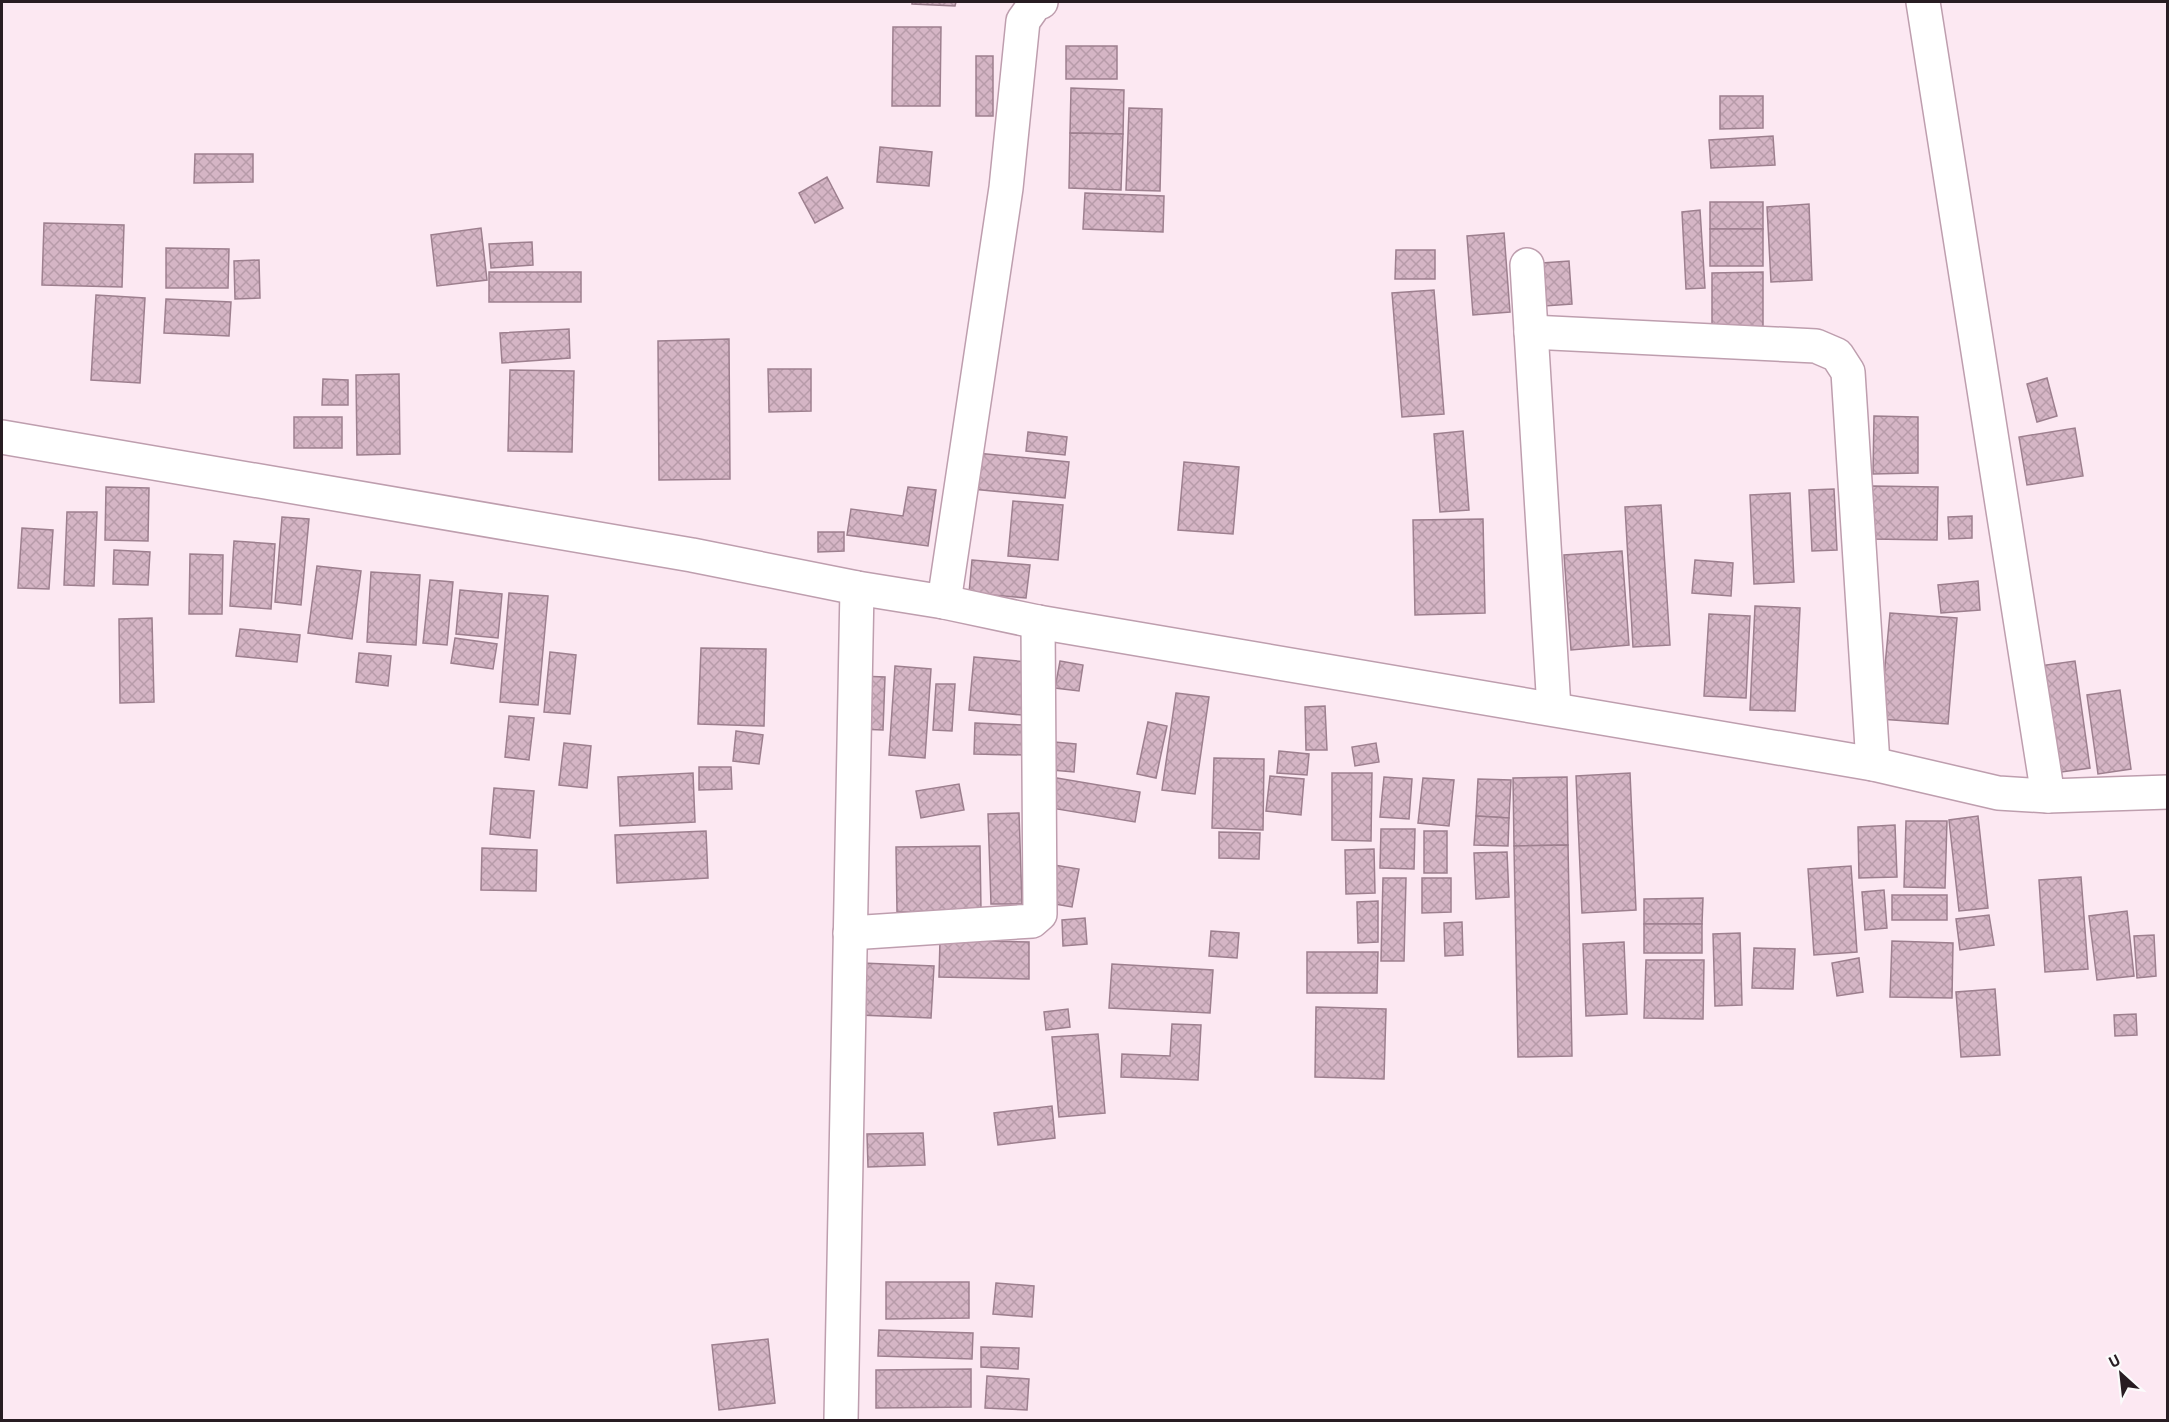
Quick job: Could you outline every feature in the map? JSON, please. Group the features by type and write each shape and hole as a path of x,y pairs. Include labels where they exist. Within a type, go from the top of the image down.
{"street":[{"path":"944,602 1006,188 1023,21 1035,4 1041,2"},
{"path":"1923,2 2048,796"},
{"path":"1527,265 1554,709"},
{"path":"1531,332 1816,346 1837,356 1848,372 1873,764"},
{"path":"2,437 681,553 1038,622 1873,764 1998,793 2048,796 2168,792"},
{"path":"841,1420 856,588"},
{"path":"850,933 1032,921 1040,914 1038,622"}],"building":[{"path":"912,2 956,2 955,6 912,4"},
{"path":"893,27 941,27 940,106 892,106"},
{"path":"1066,46 1117,46 1117,79 1066,79"},
{"path":"976,56 993,56 993,116 976,116"},
{"path":"1071,88 1124,90 1123,134 1070,133"},
{"path":"1720,96 1763,96 1763,128 1720,129"},
{"path":"1129,108 1162,109 1160,191 1126,190"},
{"path":"1070,133 1123,134 1121,190 1069,188"},
{"path":"1773,136 1775,165 1711,168 1709,140"},
{"path":"880,147 932,152 929,186 877,182"},
{"path":"195,154 253,154 253,182 194,183"},
{"path":"827,177 843,208 815,223 799,193"},
{"path":"1085,193 1164,196 1163,232 1083,229"},
{"path":"1710,202 1763,202 1763,229 1710,229"},
{"path":"1809,204 1812,280 1771,282 1767,207"},
{"path":"1700,210 1705,288 1686,289 1682,212"},
{"path":"44,223 124,225 122,287 42,285"},
{"path":"481,228 487,280 437,286 431,235"},
{"path":"1710,229 1763,229 1763,266 1710,266"},
{"path":"1504,233 1510,312 1473,315 1467,236"},
{"path":"532,242 533,265 491,268 489,244"},
{"path":"166,248 229,249 228,288 166,288"},
{"path":"1396,250 1435,250 1435,279 1395,279"},
{"path":"259,260 260,298 235,299 234,261"},
{"path":"1569,261 1572,304 1544,306 1542,263"},
{"path":"489,272 581,272 581,302 489,302"},
{"path":"1763,272 1763,330 1712,330 1712,273"},
{"path":"1434,290 1444,414 1402,417 1392,293"},
{"path":"96,295 145,298 140,383 91,380"},
{"path":"166,299 231,302 229,336 164,333"},
{"path":"569,329 570,358 502,363 500,333"},
{"path":"729,339 730,479 659,480 658,341"},
{"path":"768,369 811,369 811,411 769,412"},
{"path":"510,370 574,371 572,452 508,451"},
{"path":"399,374 400,454 357,455 356,375"},
{"path":"2047,378 2057,416 2037,422 2027,384"},
{"path":"323,379 348,380 348,405 322,405"},
{"path":"1874,416 1918,417 1918,473 1873,474"},
{"path":"294,417 342,417 342,448 294,448"},
{"path":"2075,428 2083,476 2027,485 2019,437"},
{"path":"1463,431 1469,510 1440,512 1434,434"},
{"path":"1028,432 1067,437 1065,455 1026,451"},
{"path":"976,453 1069,462 1065,498 972,489"},
{"path":"1184,462 1239,467 1233,534 1178,530"},
{"path":"1872,486 1938,487 1937,540 1871,539"},
{"path":"106,487 149,488 148,541 105,540"},
{"path":"908,487 936,490 928,546 847,535 851,509 903,516"},
{"path":"1834,489 1837,550 1812,551 1809,490"},
{"path":"1790,493 1794,582 1754,584 1750,495"},
{"path":"1013,501 1063,505 1058,560 1008,556"},
{"path":"1661,505 1670,645 1633,647 1625,507"},
{"path":"67,512 97,512 94,586 64,585"},
{"path":"1972,516 1972,538 1949,539 1948,517"},
{"path":"282,517 309,519 301,605 275,602"},
{"path":"1483,519 1485,613 1415,615 1413,520"},
{"path":"22,528 53,530 49,589 18,588"},
{"path":"818,532 844,532 844,551 818,552"},
{"path":"234,541 275,544 271,609 230,606"},
{"path":"114,550 150,552 148,585 113,584"},
{"path":"1622,551 1629,645 1571,650 1564,555"},
{"path":"190,554 223,555 222,614 189,614"},
{"path":"972,560 1030,565 1026,598 969,593"},
{"path":"1695,560 1733,563 1731,596 1692,593"},
{"path":"317,566 361,571 352,639 308,633"},
{"path":"371,572 420,575 416,645 367,642"},
{"path":"430,580 453,582 447,645 423,643"},
{"path":"1978,581 1980,610 1941,613 1938,585"},
{"path":"460,590 502,594 498,638 456,634"},
{"path":"509,593 548,596 538,705 500,702"},
{"path":"1755,606 1800,608 1795,711 1750,710"},
{"path":"1890,613 1957,618 1948,724 1880,719"},
{"path":"1709,614 1750,616 1746,698 1704,696"},
{"path":"152,618 154,702 120,703 119,619"},
{"path":"240,629 300,635 297,662 236,656"},
{"path":"455,638 497,644 493,669 451,663"},
{"path":"701,648 766,649 764,726 698,724"},
{"path":"550,652 576,655 570,714 544,712"},
{"path":"359,653 391,656 388,686 356,682"},
{"path":"974,657 1028,662 1022,715 969,710"},
{"path":"1060,661 1083,665 1079,691 1055,688"},
{"path":"2075,661 2090,768 2047,774 2032,667"},
{"path":"895,666 931,669 925,758 889,755"},
{"path":"859,676 885,677 883,730 858,729"},
{"path":"936,684 955,684 952,731 933,730"},
{"path":"2120,690 2131,769 2098,774 2087,695"},
{"path":"1176,693 1209,697 1195,794 1162,790"},
{"path":"1325,706 1327,750 1306,750 1305,707"},
{"path":"509,716 534,718 529,760 505,757"},
{"path":"1148,722 1167,726 1156,778 1137,774"},
{"path":"975,723 1024,725 1023,755 974,754"},
{"path":"736,731 763,735 759,764 733,761"},
{"path":"1043,741 1076,744 1074,772 1040,769"},
{"path":"564,743 591,746 587,788 559,785"},
{"path":"1376,743 1379,762 1355,766 1352,747"},
{"path":"1279,751 1309,754 1307,775 1277,773"},
{"path":"1214,758 1264,759 1263,830 1212,828"},
{"path":"699,767 731,767 732,789 699,790"},
{"path":"693,773 695,822 620,826 618,777"},
{"path":"1332,773 1372,773 1371,841 1332,840"},
{"path":"1630,773 1636,910 1582,913 1576,776"},
{"path":"1270,776 1304,779 1301,815 1266,811"},
{"path":"1051,777 1140,792 1135,822 1045,807"},
{"path":"1384,777 1412,779 1409,819 1380,817"},
{"path":"1567,777 1568,845 1514,846 1513,778"},
{"path":"1423,778 1454,780 1449,826 1418,823"},
{"path":"1478,779 1511,780 1509,818 1476,816"},
{"path":"959,784 964,810 921,818 916,791"},
{"path":"494,788 534,791 530,838 490,834"},
{"path":"1019,813 1022,904 991,904 988,814"},
{"path":"1476,816 1509,818 1508,846 1474,845"},
{"path":"1978,816 1988,908 1959,911 1949,820"},
{"path":"1906,821 1947,821 1945,888 1904,887"},
{"path":"1895,825 1897,877 1859,878 1858,827"},
{"path":"1381,829 1415,829 1414,869 1380,868"},
{"path":"706,831 708,878 617,883 615,835"},
{"path":"1424,831 1447,831 1447,873 1424,873"},
{"path":"1219,832 1260,833 1259,859 1219,858"},
{"path":"1568,845 1572,1056 1518,1057 1514,846"},
{"path":"980,846 981,910 897,912 896,847"},
{"path":"482,848 537,850 536,891 481,890"},
{"path":"1374,849 1375,893 1346,894 1345,850"},
{"path":"1507,852 1509,897 1476,899 1474,853"},
{"path":"1054,865 1079,869 1072,907 1048,903"},
{"path":"1851,866 1857,952 1814,955 1808,869"},
{"path":"2081,877 2088,969 2045,972 2039,880"},
{"path":"1383,878 1406,878 1404,961 1381,961"},
{"path":"1422,878 1451,878 1451,912 1422,913"},
{"path":"1884,890 1887,928 1865,930 1862,892"},
{"path":"1892,895 1947,895 1947,920 1892,920"},
{"path":"1703,898 1702,924 1644,924 1644,899"},
{"path":"1378,901 1378,942 1358,943 1357,902"},
{"path":"2127,911 2134,976 2097,980 2089,916"},
{"path":"1989,915 1994,945 1960,950 1956,919"},
{"path":"1085,918 1087,944 1063,946 1062,920"},
{"path":"1462,922 1463,955 1445,956 1444,923"},
{"path":"1644,924 1702,924 1702,953 1644,953"},
{"path":"1211,931 1239,933 1237,958 1209,956"},
{"path":"1740,933 1742,1005 1715,1006 1713,934"},
{"path":"2154,935 2156,976 2137,978 2134,936"},
{"path":"940,940 1029,942 1029,979 939,977"},
{"path":"1892,941 1953,943 1952,998 1890,997"},
{"path":"1624,942 1627,1014 1586,1016 1583,944"},
{"path":"1754,948 1795,949 1793,989 1752,988"},
{"path":"1307,952 1378,952 1377,993 1307,993"},
{"path":"1859,958 1863,992 1837,996 1832,963"},
{"path":"1646,960 1704,960 1703,1019 1644,1018"},
{"path":"862,963 934,966 931,1018 859,1015"},
{"path":"1112,964 1213,970 1210,1013 1109,1008"},
{"path":"1995,989 2000,1055 1961,1057 1956,992"},
{"path":"1316,1007 1386,1009 1384,1079 1315,1077"},
{"path":"1068,1009 1070,1027 1046,1030 1044,1012"},
{"path":"2136,1014 2137,1035 2115,1036 2114,1015"},
{"path":"1172,1024 1201,1025 1198,1080 1121,1077 1122,1054 1170,1056"},
{"path":"1098,1034 1105,1113 1059,1117 1052,1037"},
{"path":"1052,1106 1055,1138 998,1145 994,1113"},
{"path":"923,1133 925,1165 868,1167 867,1134"},
{"path":"886,1282 969,1282 969,1318 886,1319"},
{"path":"996,1283 1034,1286 1032,1317 993,1314"},
{"path":"879,1330 973,1333 972,1359 878,1356"},
{"path":"768,1339 775,1403 719,1410 712,1345"},
{"path":"981,1347 1019,1348 1018,1369 981,1367"},
{"path":"971,1369 971,1407 876,1408 876,1370"},
{"path":"987,1376 1029,1379 1027,1410 985,1408"}]}
